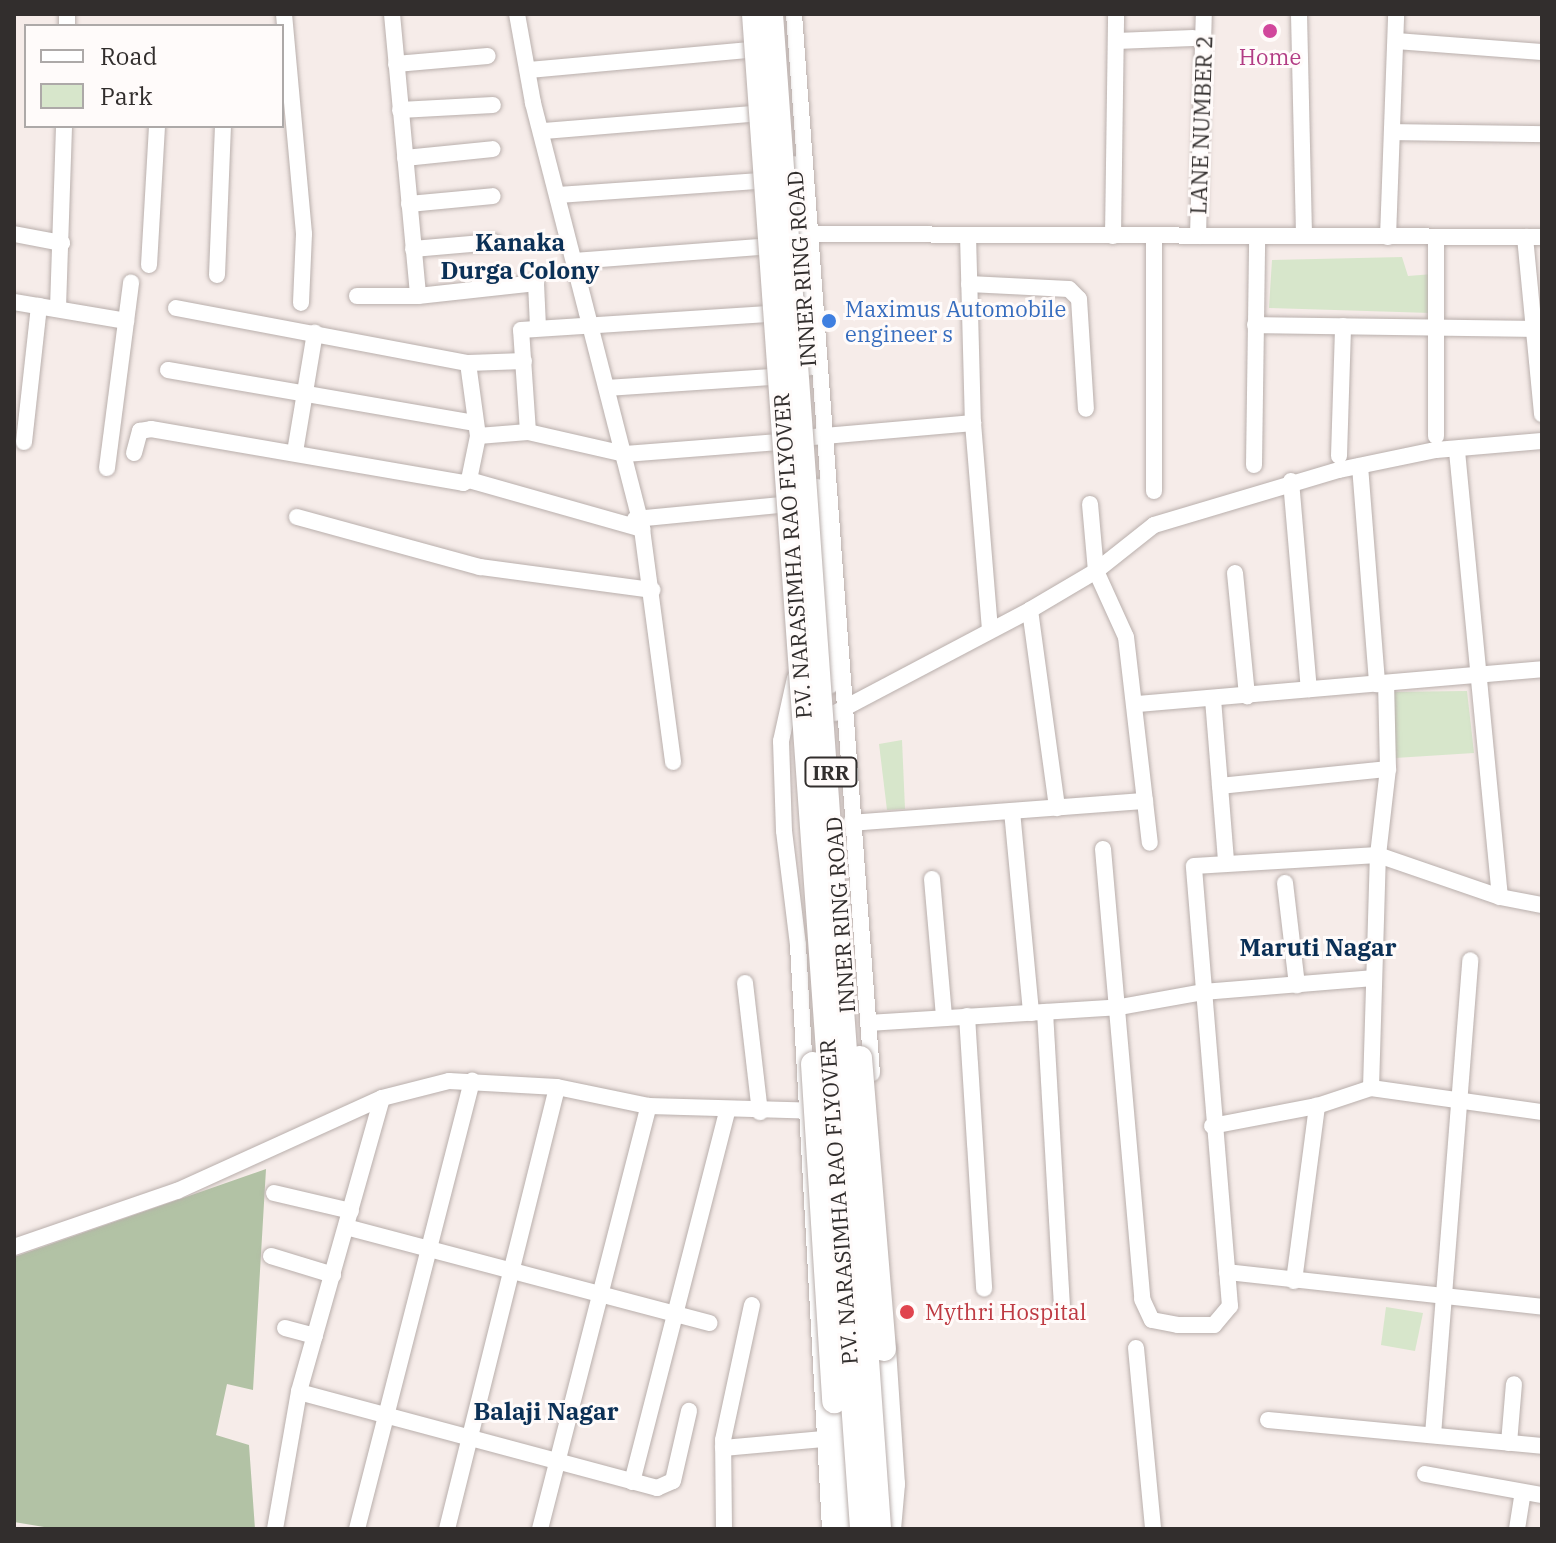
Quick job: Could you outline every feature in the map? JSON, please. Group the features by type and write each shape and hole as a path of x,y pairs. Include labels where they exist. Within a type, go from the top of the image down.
{"highway":[{"name":"P.V. NARASIMHA RAO FLYOVER","path":"754,14 817,791 884,1529"},
{"name":"P.V. NARASIMHA RAO FLYOVER","path":"771,14 862,1529"},
{"path":"817,791 869,1125 893,1484 884,1529"},
{"path":"817,791 815,1136 846,1529"}],"main road":[{"name":"INNER RING ROAD","path":"744,14 796,673 813,1111 846,1529"},
{"name":"INNER RING ROAD","path":"780,14 806,234 819,436 815,467 837,712 832,824 867,1233 884,1529"},
{"path":"779,470 815,467"}],"street":[{"path":"284,14 288,103 304,234 301,303"},
{"path":"392,14 418,296"},
{"path":"517,14 589,324 625,454 652,590 673,762"},
{"path":"794,14 806,234 1542,237"},
{"path":"1113,236 1116,14"},
{"name":"LANE NUMBER 2","path":"1198,236 1204,14"},
{"path":"1299,14 1304,236"},
{"path":"1388,237 1396,14"},
{"path":"1116,41 1193,38"},
{"path":"1396,41 1542,52"},
{"path":"529,70 747,50"},
{"path":"396,64 488,56"},
{"path":"400,110 493,105"},
{"path":"544,131 752,114"},
{"path":"58,308 64,128"},
{"path":"149,265 157,128"},
{"path":"217,275 223,128"},
{"path":"1394,132 1542,134"},
{"path":"405,158 493,149"},
{"path":"558,195 757,181"},
{"path":"409,204 493,196"},
{"path":"14,234 62,243"},
{"path":"968,235 973,423 990,628"},
{"path":"1154,236 1154,491"},
{"path":"1254,465 1257,236"},
{"path":"1436,237 1436,436"},
{"path":"1525,237 1531,329 1542,414"},
{"path":"413,249 494,242"},
{"path":"574,261 762,247"},
{"path":"107,468 131,283"},
{"path":"357,296 418,296 536,283 538,327"},
{"path":"969,284 1069,289 1079,299 1086,409"},
{"path":"14,302 126,321"},
{"path":"24,442 39,306"},
{"path":"176,308 468,363 524,361"},
{"path":"528,432 521,330 767,314"},
{"path":"1255,325 1531,329"},
{"path":"1339,456 1343,326"},
{"path":"295,452 315,333"},
{"path":"468,363 476,429 469,480"},
{"path":"168,370 306,393 476,429 528,432 625,454 776,442"},
{"path":"607,388 771,377"},
{"path":"867,1233 882,1180 851,823 837,712 819,436 973,423"},
{"path":"134,453 140,431 151,429 463,483 469,480 639,524 781,505"},
{"path":"837,712 990,628 1030,610 1096,571 1154,525 1291,481 1360,466 1436,450 1457,451 1542,441"},
{"path":"1457,451 1500,897"},
{"path":"1360,466 1388,769 1378,855 1371,1088"},
{"path":"1291,481 1309,689"},
{"path":"1090,504 1096,571 1126,637 1137,704 1150,843"},
{"path":"297,517 480,567 652,590"},
{"path":"1235,573 1247,696"},
{"path":"1030,610 1057,808"},
{"path":"1137,704 1542,669"},
{"path":"1213,699 1226,862"},
{"path":"1220,786 1388,769"},
{"path":"851,823 1145,801"},
{"path":"1012,811 1038,1013 1062,1308"},
{"path":"1103,849 1120,1007 1142,1299 1152,1320 1214,1325 1230,1306 1212,1126 1194,866 1378,855 1500,897 1542,905"},
{"path":"932,879 944,1017"},
{"path":"1285,883 1297,985"},
{"path":"1433,1435 1463,1104 1470,960"},
{"path":"868,1023 1120,1007 1203,992 1373,978"},
{"path":"745,983 760,1112"},
{"path":"967,1016 984,1288"},
{"path":"14,1247 177,1191 382,1098 449,1081 557,1087 649,1106 727,1111 813,1111 830,1529"},
{"path":"357,1529 472,1081"},
{"path":"447,1529 466,1439 557,1087"},
{"path":"1212,1126 1317,1106 1371,1088 1463,1104 1542,1112"},
{"path":"275,1529 299,1392 382,1098"},
{"path":"540,1529 649,1106"},
{"path":"1294,1281 1317,1106"},
{"path":"632,1482 672,1310 727,1111"},
{"path":"274,1193 427,1248 672,1310 710,1323"},
{"path":"271,1256 333,1275"},
{"path":"1227,1272 1542,1307"},
{"path":"724,1529 723,1448 731,1387 752,1305"},
{"path":"285,1328 315,1336"},
{"path":"1136,1348 1153,1529"},
{"path":"1509,1443 1514,1384"},
{"path":"299,1392 657,1488 673,1481 689,1411"},
{"path":"1268,1420 1542,1446"},
{"path":"723,1448 824,1439"},
{"path":"1425,1474 1542,1495"},
{"path":"1517,1529 1523,1492"}],"green space":[{"path":"1402,257 1408,276 1433,274 1431,313 1269,308 1272,260"},
{"path":"1467,691 1474,753 1395,758 1391,692"},
{"path":"902,740 905,809 887,810 879,744"},
{"path":"266,1169 253,1390 227,1384 216,1435 249,1445 255,1529 56,1529 14,1522 14,1257"},
{"path":"1386,1307 1423,1313 1415,1351 1381,1345"}],"place":[{"name":"Home","path":"1270,31"},
{"name":"Maximus Automobile engineer s","path":"829,321"},
{"name":"Mythri Hospital","path":"907,1312"}],"district":[{"name":"Kanaka Durga Colony","path":"520,257"},
{"name":"Maruti Nagar","path":"1318,948"},
{"name":"Balaji Nagar","path":"546,1412"}]}
